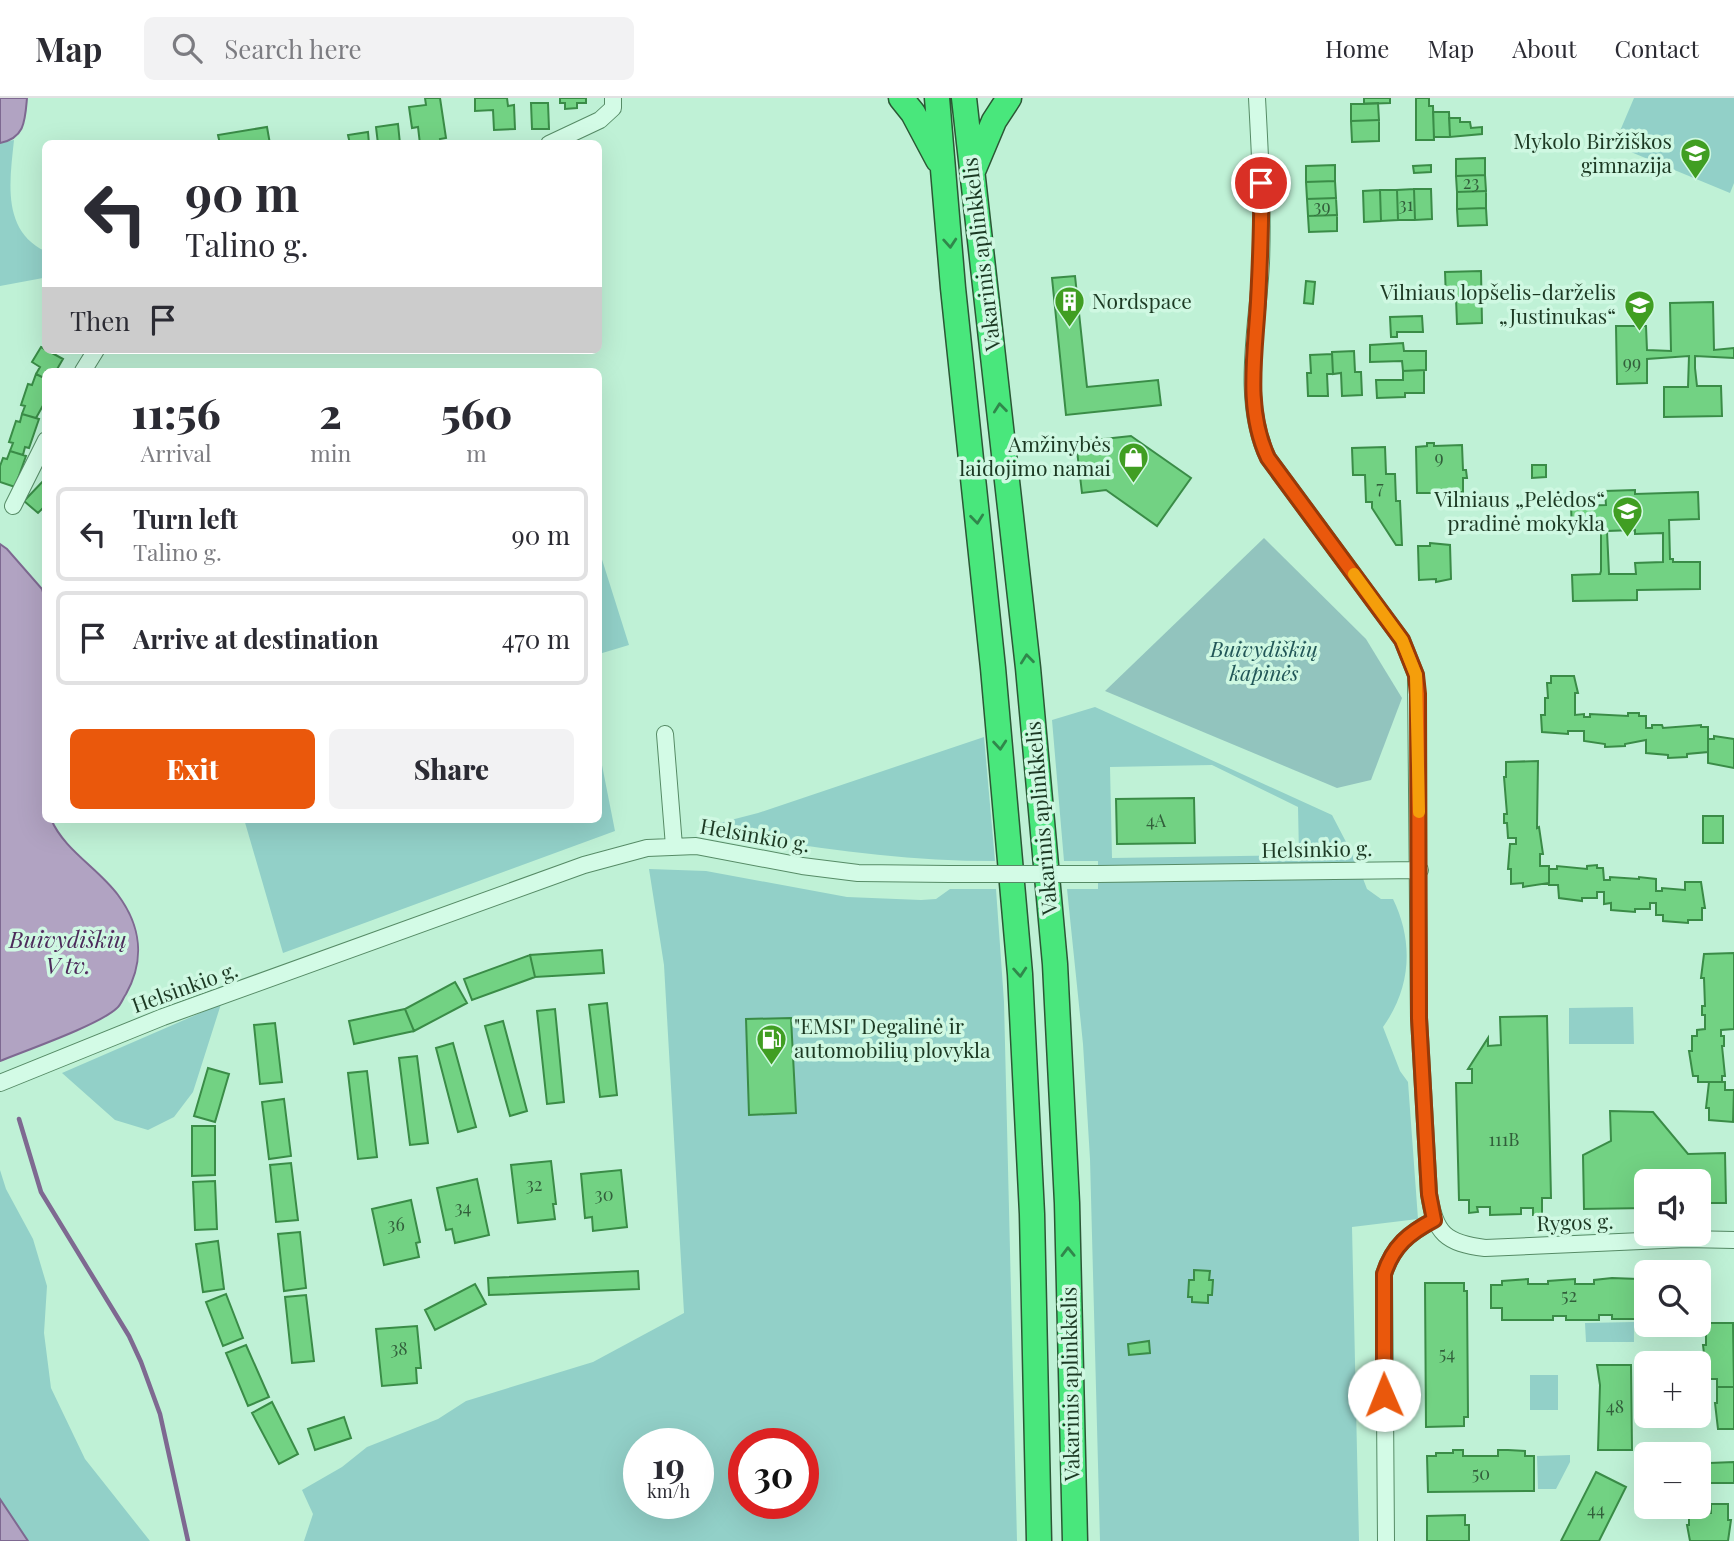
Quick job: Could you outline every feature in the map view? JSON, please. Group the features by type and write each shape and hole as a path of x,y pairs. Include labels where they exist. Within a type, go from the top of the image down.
{"highway":[{"path":"901,98 926,134 945,175"},
{"name":"Vakarinis aplinkkelis","path":"937,98 1020,974 1032,1214 1039,1541"},
{"name":"Vakarinis aplinkkelis","path":"964,98 1028,668 1055,964 1067,1203 1075,1541"},
{"path":"972,175 994,121 1009,98"}],"street":[{"path":"1257,98 1262,222 1253,396 1256,428 1268,458 1402,640 1411,657 1418,694 1421,1066 1429,1194 1434,1220 1402,1240 1390,1256 1384,1274 1387,1541"},
{"path":"558,140 600,120 613,103"},
{"path":"13,506 42,448"},
{"path":"665,734 674,846"},
{"name":"Helsinkio g.","path":"0,1083 163,1017 584,865 632,851 674,846 718,849 802,866 858,873 1098,874 1420,870"},
{"name":"Rygos g.","path":"1434,1220 1444,1236 1461,1245 1485,1248 1686,1239 1734,1240"}],"shaded area":[{"name":"Mykolo Biržiškos gimnazija","path":"1634,98 1734,98 1734,183 1730,193 1614,145"},
{"path":"14,140 10,187 15,217 31,242 42,249 42,278 0,286 0,143"},
{"path":"602,560 629,645 602,653"},
{"path":"1095,707 1332,815 1367,889 1381,899 1393,899 1400,915 1406,948 1404,981 1383,1027 1400,1071 1408,1082 1418,1219 1352,1227 1359,1541 1100,1541 1090,1159 1083,1044 1067,889 1098,889 1098,861 1064,861 1052,720","holes":["1212,765 1298,807 1299,855 1112,858 1110,767"]},
{"path":"984,737 995,861 847,851 700,828 758,813"},
{"path":"602,765 615,831 283,953 245,823 602,823"},
{"path":"649,869 706,871 847,897 921,900 936,899 950,889 996,889 1004,1002 1017,1541 304,1541 313,1514 302,1490 342,1467 367,1447 438,1419 466,1401 593,1362 684,1313 664,965"},
{"path":"221,1004 193,1092 174,1117 148,1130 115,1120 62,1073"},
{"path":"1633,1007 1634,1044 1569,1044 1569,1008"},
{"path":"0,1170 6,1189 33,1239 47,1286 44,1333 51,1388 85,1459 150,1541 28,1541 0,1499"},
{"path":"1634,1322 1634,1342 1586,1342 1585,1323"},
{"path":"1530,1375 1558,1375 1558,1410 1530,1410"},
{"path":"1570,1455 1570,1462 1556,1489 1538,1489 1537,1456"}],"green space":[{"name":"Buivydiškių kapinės","path":"1264,538 1366,639 1402,698 1371,780 1337,788 1105,691"}],"water":[{"path":"0,98 27,98 24,121 19,133 0,143"},
{"name":"Buivydiškių V tv.","path":"0,544 42,589 42,823 53,823 73,850 118,895 136,931 138,956 132,981 121,1003 108,1015 0,1061"},
{"path":"0,1499 28,1541 0,1541"}],"building":[{"path":"425,98 440,98 446,138 420,140 418,127 412,128 409,107 426,105"},
{"path":"475,98 507,98 508,106 514,105 515,129 494,130 493,110 475,111"},
{"path":"560,98 586,98 586,103 577,103 577,108 565,109 565,103 560,103"},
{"path":"1364,98 1390,98 1390,103 1364,104"},
{"path":"1416,98 1429,98 1429,106 1433,106 1434,140 1416,140"},
{"path":"531,103 548,103 549,129 532,129"},
{"path":"1378,103 1379,120 1351,121 1351,104"},
{"path":"1433,112 1449,112 1450,137 1434,137"},
{"path":"1449,118 1470,122 1471,128 1482,127 1482,134 1450,137"},
{"path":"1379,120 1379,141 1352,142 1351,121"},
{"path":"398,124 400,140 378,140 376,127"},
{"path":"267,127 269,140 219,140 218,135"},
{"path":"368,132 369,140 349,140 348,135"},
{"path":"1485,158 1485,175 1456,176 1456,159"},
{"path":"1335,165 1335,181 1306,182 1306,166"},
{"path":"1431,165 1431,172 1414,173 1413,166"},
{"path":"1485,175 1486,191 1457,192 1456,176"},
{"path":"1335,181 1336,198 1307,199 1306,182"},
{"path":"1414,189 1431,189 1432,219 1415,220"},
{"path":"1414,189 1415,220 1398,220 1397,190"},
{"path":"1380,190 1397,190 1398,220 1381,221"},
{"path":"1380,190 1381,221 1364,222 1363,191"},
{"path":"1486,191 1486,208 1457,209 1457,192"},
{"path":"1336,198 1337,215 1308,216 1307,199"},
{"path":"1486,208 1487,225 1458,226 1457,209"},
{"path":"1337,215 1337,231 1309,232 1308,216"},
{"path":"1481,271 1482,323 1457,324 1456,298 1446,298 1445,272"},
{"name":"Nordspace","path":"1075,276 1087,387 1158,380 1161,405 1066,415 1052,278"},
{"path":"1306,281 1315,282 1313,304 1304,303"},
{"path":"1713,302 1714,350 1734,348 1734,358 1695,356 1695,368 1697,386 1721,386 1722,416 1664,417 1664,387 1688,387 1689,356 1647,359 1647,383 1617,384 1616,326 1646,326 1647,350 1671,351 1670,303"},
{"path":"1422,316 1423,332 1397,332 1397,337 1391,337 1390,317"},
{"path":"1403,343 1404,351 1426,351 1426,370 1403,371 1402,361 1370,362 1370,345"},
{"path":"41,347 42,354 54,354 63,359 58,368 42,368 42,377 36,374 40,367 32,362"},
{"path":"1354,351 1355,372 1361,372 1362,395 1342,396 1341,373 1333,374 1332,352"},
{"path":"1332,354 1333,374 1327,374 1328,396 1308,396 1307,373 1311,373 1310,355"},
{"path":"1424,370 1424,393 1377,398 1376,380 1403,380 1403,371"},
{"path":"36,374 42,377 42,407 36,418 22,414 25,406 21,405 28,384 32,385"},
{"path":"22,414 39,419 29,448 25,447 23,455 10,451 13,443 9,442 16,421 20,422"},
{"name":"Amžinybės laidojimo namai","path":"1131,436 1191,478 1157,526 1106,490 1082,493 1076,442"},
{"path":"1427,443 1434,443 1434,446 1462,445 1463,470 1466,470 1467,478 1463,478 1463,492 1443,492 1443,495 1439,496 1435,496 1435,493 1417,493 1416,447 1427,446"},
{"path":"1385,447 1386,474 1395,474 1396,501 1400,501 1402,545 1396,545 1372,508 1372,502 1366,502 1365,475 1353,475 1352,448"},
{"path":"10,451 26,456 15,487 0,482 0,466"},
{"path":"1532,465 1546,465 1546,477 1532,478"},
{"path":"42,482 42,509 38,513 24,501"},
{"path":"1635,490 1635,494 1698,492 1699,519 1669,520 1670,559 1673,559 1673,562 1700,562 1700,589 1637,590 1637,600 1573,601 1572,575 1600,574 1601,531 1572,531 1571,506 1606,505 1605,491","holes":["1635,530 1635,534 1663,533 1663,562 1635,563 1636,574 1609,574 1607,531"]},
{"path":"1430,543 1450,545 1451,579 1436,582 1436,579 1419,580 1418,546 1430,546"},
{"path":"1551,676 1574,676 1578,693 1575,693 1575,715 1628,716 1628,713 1639,713 1639,716 1646,716 1646,728 1652,728 1652,725 1662,725 1663,728 1701,725 1708,727 1708,752 1668,758 1668,755 1646,753 1646,740 1625,746 1605,747 1605,744 1584,741 1584,731 1568,731 1568,734 1542,732 1541,715 1545,715 1547,683 1551,683"},
{"path":"1714,736 1734,739 1734,768 1708,763 1708,739 1714,739"},
{"path":"1538,761 1537,828 1539,827 1543,854 1540,854 1540,866 1549,866 1549,883 1523,887 1523,883 1511,884 1511,869 1508,869 1510,844 1516,844 1516,838 1508,838 1507,823 1504,823 1504,814 1507,814 1504,777 1506,762"},
{"path":"1194,798 1195,843 1117,844 1116,799"},
{"path":"1703,816 1723,816 1723,843 1703,843"},
{"path":"1597,865 1597,868 1603,868 1604,880 1610,880 1610,877 1656,879 1656,891 1662,891 1662,888 1685,890 1685,882 1701,882 1705,908 1702,908 1702,920 1688,920 1688,923 1663,921 1663,915 1656,915 1656,903 1650,903 1650,909 1635,909 1635,912 1611,910 1611,903 1604,904 1604,892 1597,892 1597,898 1582,898 1582,901 1559,898 1558,885 1549,885 1549,869 1557,869 1557,866 1587,869 1587,866"},
{"path":"602,950 604,973 535,977 530,955"},
{"path":"1734,953 1734,1029 1721,1030 1721,1036 1724,1036 1722,1046 1725,1076 1722,1076 1722,1082 1698,1082 1698,1076 1693,1076 1689,1051 1692,1051 1692,1036 1697,1036 1697,1030 1705,1029 1705,1015 1702,1015 1702,1006 1705,1006 1704,978 1701,978 1704,954"},
{"path":"530,955 535,977 472,1000 464,979"},
{"path":"455,982 467,1003 414,1031 405,1009"},
{"path":"607,1003 617,1095 600,1097 589,1005"},
{"path":"405,1009 414,1031 354,1044 349,1021"},
{"path":"555,1009 564,1102 547,1104 537,1011"},
{"path":"1547,1016 1551,1198 1542,1198 1542,1215 1533,1215 1533,1208 1521,1208 1521,1214 1490,1215 1490,1207 1477,1207 1478,1212 1469,1213 1469,1200 1459,1200 1456,1083 1472,1083 1472,1069 1468,1069 1488,1038 1488,1046 1501,1045 1500,1017"},
{"name":"\"EMSI\" Degalinė ir automobilių plovykla","path":"791,1018 796,1113 749,1115 746,1019"},
{"path":"503,1021 527,1111 510,1116 485,1026"},
{"path":"275,1023 282,1082 260,1084 254,1025"},
{"path":"453,1043 476,1127 458,1132 436,1048"},
{"path":"417,1056 428,1143 410,1145 399,1058"},
{"path":"208,1068 229,1074 215,1122 194,1116"},
{"path":"367,1071 377,1157 358,1159 348,1073"},
{"path":"1709,1082 1725,1082 1725,1090 1734,1090 1733,1122 1709,1120 1709,1108 1706,1108"},
{"path":"284,1099 291,1156 269,1159 262,1102"},
{"path":"1610,1111 1653,1112 1688,1154 1725,1153 1726,1203 1711,1203 1711,1169 1634,1169 1634,1208 1584,1209 1583,1155 1611,1141"},
{"path":"192,1126 215,1126 215,1175 192,1176"},
{"path":"551,1161 555,1219 518,1223 511,1165"},
{"path":"291,1163 298,1220 276,1222 270,1165"},
{"path":"621,1170 627,1227 593,1231 592,1217 585,1218 581,1174"},
{"path":"477,1179 489,1235 455,1243 452,1229 446,1230 437,1188"},
{"path":"215,1181 217,1229 195,1230 193,1182"},
{"path":"411,1200 420,1242 416,1243 419,1257 384,1265 372,1209"},
{"path":"300,1232 306,1288 284,1291 278,1234"},
{"path":"218,1241 224,1289 203,1292 196,1244"},
{"path":"1194,1270 1210,1271 1209,1280 1213,1280 1212,1295 1208,1295 1208,1303 1192,1302 1192,1297 1188,1297 1189,1280 1194,1280"},
{"path":"638,1271 639,1289 489,1295 488,1278"},
{"path":"1528,1279 1528,1284 1548,1284 1548,1281 1575,1279 1575,1284 1594,1284 1594,1280 1634,1279 1634,1319 1612,1319 1612,1315 1599,1315 1599,1320 1566,1320 1566,1316 1553,1316 1553,1320 1502,1320 1502,1308 1491,1308 1491,1285 1502,1285 1502,1281"},
{"path":"1425,1283 1464,1283 1464,1291 1467,1291 1468,1417 1464,1417 1464,1426 1426,1427"},
{"path":"475,1284 486,1304 435,1330 425,1310"},
{"path":"226,1294 243,1338 223,1346 206,1302"},
{"path":"306,1295 314,1361 292,1363 285,1297"},
{"path":"1711,1323 1733,1323 1734,1387 1717,1387 1717,1379 1711,1379 1711,1351 1704,1351 1703,1345 1706,1345 1706,1337 1711,1337"},
{"path":"417,1326 421,1368 416,1368 417,1383 382,1386 376,1329"},
{"path":"1149,1341 1150,1353 1129,1355 1128,1344"},
{"path":"246,1345 269,1397 248,1406 226,1353"},
{"path":"1597,1365 1631,1365 1632,1450 1598,1450 1600,1385"},
{"path":"1717,1387 1734,1387 1734,1429 1718,1429 1715,1403"},
{"path":"272,1402 298,1454 279,1464 252,1413"},
{"path":"344,1417 351,1438 315,1450 308,1429"},
{"path":"1453,1450 1463,1450 1463,1456 1498,1456 1498,1450 1525,1451 1525,1456 1534,1456 1534,1491 1428,1492 1427,1456 1453,1453"},
{"path":"1734,1462 1734,1483 1711,1483 1711,1463"},
{"path":"1596,1472 1626,1487 1599,1541 1561,1541"},
{"path":"1711,1504 1728,1504 1728,1520 1731,1520 1728,1541 1690,1541 1687,1525 1689,1519 1711,1519"},
{"path":"1465,1515 1465,1525 1469,1525 1469,1541 1427,1541 1427,1516"}],"waterway":[{"path":"19,1119 41,1192 129,1336 141,1362 160,1414 188,1541"}],"slow traffic":[{"path":"1354,574 1402,640 1416,675 1419,812"}],"place":[{"name":"Mykolo Biržiškos gimnazija","path":"1695,181"},
{"name":"Nordspace","path":"1069,329"},
{"name":"Vilniaus lopšelis-darželis „Justinukas“","path":"1639,332"},
{"name":"Amžinybės laidojimo namai","path":"1134,484"},
{"name":"Vilniaus „Pelėdos“ pradinė mokykla","path":"1628,539"},
{"name":"\"EMSI\" Degalinė ir automobilių plovykla","path":"771,1066"}],"route":[{"path":"1261,183 1261,263 1253,396 1256,428 1268,458 1402,640 1411,657 1418,694 1419,1018 1429,1194 1434,1220 1402,1240 1390,1256 1384,1274 1384,1395"}]}
